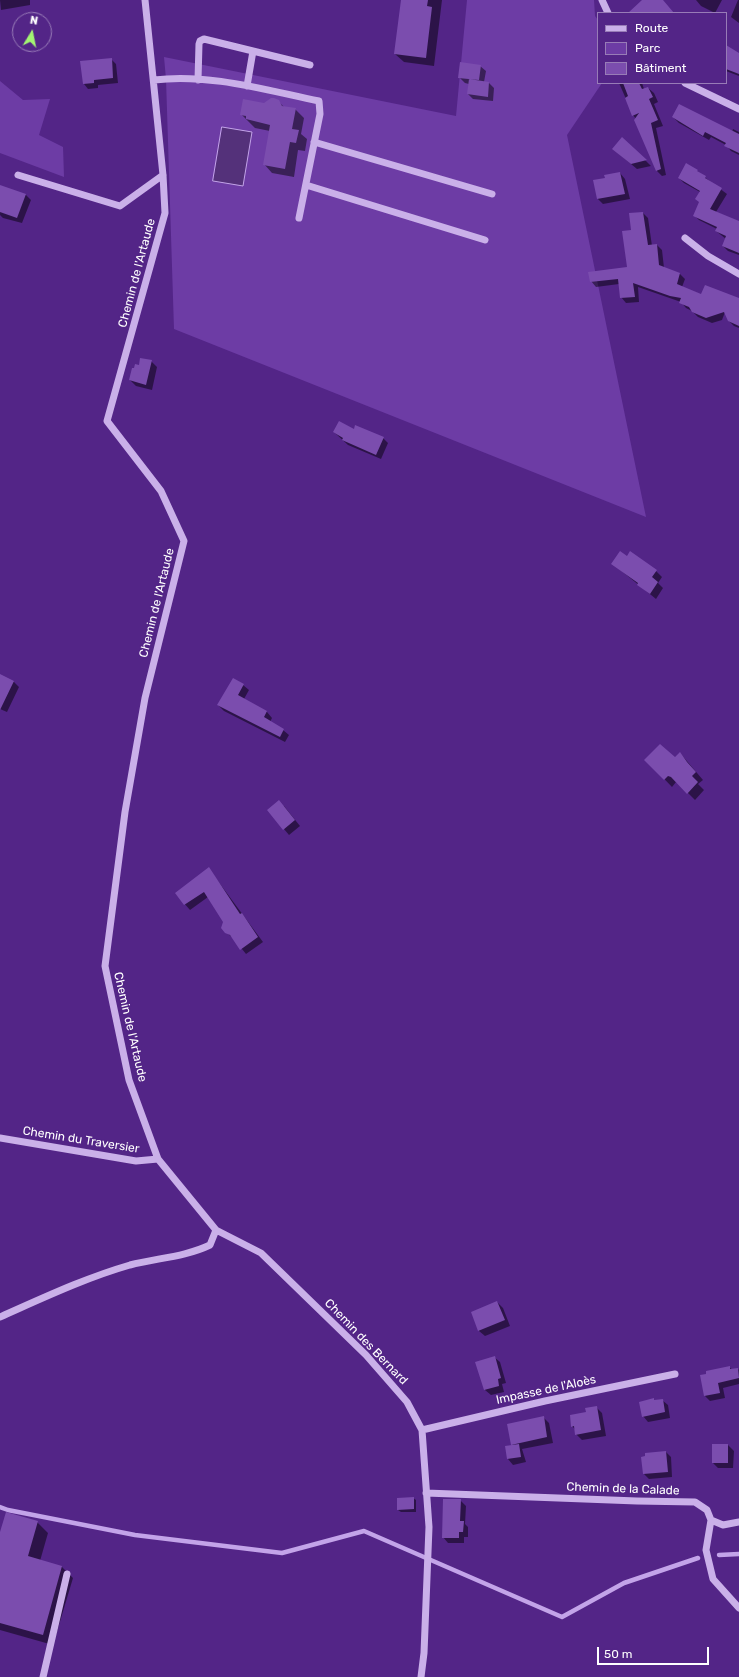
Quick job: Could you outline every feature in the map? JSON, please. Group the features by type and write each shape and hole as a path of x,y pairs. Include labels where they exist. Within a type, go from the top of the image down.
{"street":[{"name":"Chemin de l'Artaude","path":"145,0 163,175 165,213 107,421 161,491 184,540 145,698 125,812 105,966 129,1080 158,1159"},
{"path":"602,0 608,12"},
{"path":"198,80 198,44 200,40 204,39 310,65"},
{"path":"246,86 253,51"},
{"path":"154,80 198,80 246,86 319,101 320,114 299,218"},
{"path":"687,84 739,109"},
{"path":"314,142 492,194"},
{"path":"18,175 120,206 163,175"},
{"path":"306,185 485,240"},
{"path":"685,238 708,256 739,274"},
{"name":"Chemin du Traversier","path":"0,1138 136,1161 158,1159"},
{"name":"Chemin des Bernard","path":"158,1159 216,1230 261,1253 366,1355 407,1402 422,1430 429,1527 424,1653 421,1677"},
{"path":"0,1317 77,1282 131,1265 198,1251 210,1245 216,1230"},
{"name":"Impasse de l'Aloès","path":"422,1430 545,1401 675,1374"},
{"name":"Chemin de la Calade","path":"426,1493 622,1501 695,1502 707,1510 711,1520"},
{"path":"739,1522 723,1525 711,1520 706,1550 713,1579 739,1608"},
{"path":"43,1677 67,1574"}],"green space":[{"path":"467,0 594,0 595,16 597,19 597,84 601,84 567,135 646,517 174,329 164,57 456,116"},
{"path":"0,81 23,100 50,99 39,135 63,147 64,177 0,153"}],"shaded area":[{"path":"222,127 252,132 243,186 213,181"}],"building":[{"path":"401,0 428,0 427,6 432,7 426,58 394,54"},
{"path":"642,0 663,0 673,12 629,12"},
{"path":"727,46 739,53 739,74 727,69"},
{"path":"112,58 113,78 94,80 94,83 83,84 80,61"},
{"path":"460,62 481,65 479,80 458,78"},
{"path":"469,79 489,82 488,97 467,94"},
{"path":"623,84 640,84 642,89 648,87 653,97 649,99 658,120 651,123 661,169 656,171 634,120 639,113 632,116 625,98 628,96"},
{"path":"271,98 279,100 282,106 296,108 292,129 299,130 296,143 290,142 285,169 263,165 270,125 246,119 246,116 240,115 243,99 264,103"},
{"path":"679,104 739,134 739,153 724,146 726,143 705,132 703,136 672,117"},
{"path":"622,137 647,160 631,164 612,149"},
{"path":"686,163 706,176 705,178 722,188 710,209 739,221 739,253 722,246 726,236 715,231 717,227 693,216 699,202 695,199 700,191 678,178"},
{"path":"620,172 625,194 597,199 593,180 605,178 604,175"},
{"path":"0,185 26,194 17,218 0,212"},
{"path":"643,212 648,245 657,244 659,265 680,273 677,284 701,294 705,285 739,298 739,326 728,321 724,312 706,318 692,312 689,307 679,303 681,298 670,296 633,283 635,297 620,298 618,279 590,282 588,272 627,267 622,231 631,230 629,213"},
{"path":"140,358 152,360 146,385 129,380 132,368 134,368 135,364 139,365"},
{"path":"339,421 354,429 355,425 384,437 376,455 342,440 343,438 333,432"},
{"path":"620,551 627,556 630,551 657,570 652,577 658,582 650,594 637,585 638,583 611,564"},
{"path":"0,674 14,681 0,710"},
{"path":"233,678 244,684 238,695 267,711 264,717 284,729 280,737 217,705"},
{"path":"660,744 675,757 680,752 696,772 692,776 698,782 687,794 671,777 668,776 664,780 644,760"},
{"path":"279,800 295,820 283,830 267,810"},
{"path":"209,867 240,914 242,913 258,937 240,950 230,935 225,933 221,928 223,922 204,892 184,905 175,893"},
{"path":"497,1301 505,1320 478,1331 471,1312"},
{"path":"495,1356 501,1378 498,1379 499,1386 484,1390 475,1362"},
{"path":"730,1366 730,1369 738,1368 739,1378 718,1383 720,1393 704,1396 700,1375 706,1374 706,1371"},
{"path":"654,1398 654,1400 663,1399 665,1412 642,1417 639,1402"},
{"path":"597,1406 601,1430 575,1435 574,1426 571,1427 570,1415 586,1412 585,1408"},
{"path":"544,1416 547,1437 511,1445 507,1424"},
{"path":"519,1444 521,1457 507,1459 505,1446"},
{"path":"712,1444 728,1444 728,1463 712,1463"},
{"path":"666,1451 668,1472 643,1474 641,1457 645,1456 645,1453"},
{"path":"414,1497 414,1509 397,1510 397,1498"},
{"path":"443,1499 461,1499 460,1521 464,1521 463,1532 459,1532 459,1538 442,1538"},
{"path":"6,1512 38,1521 28,1556 62,1566 43,1635 0,1623 0,1532"}],"waterway":[{"path":"0,1507 8,1510 135,1535 282,1553 364,1531 562,1617 624,1583 698,1558"},
{"path":"719,1555 739,1554"}]}
